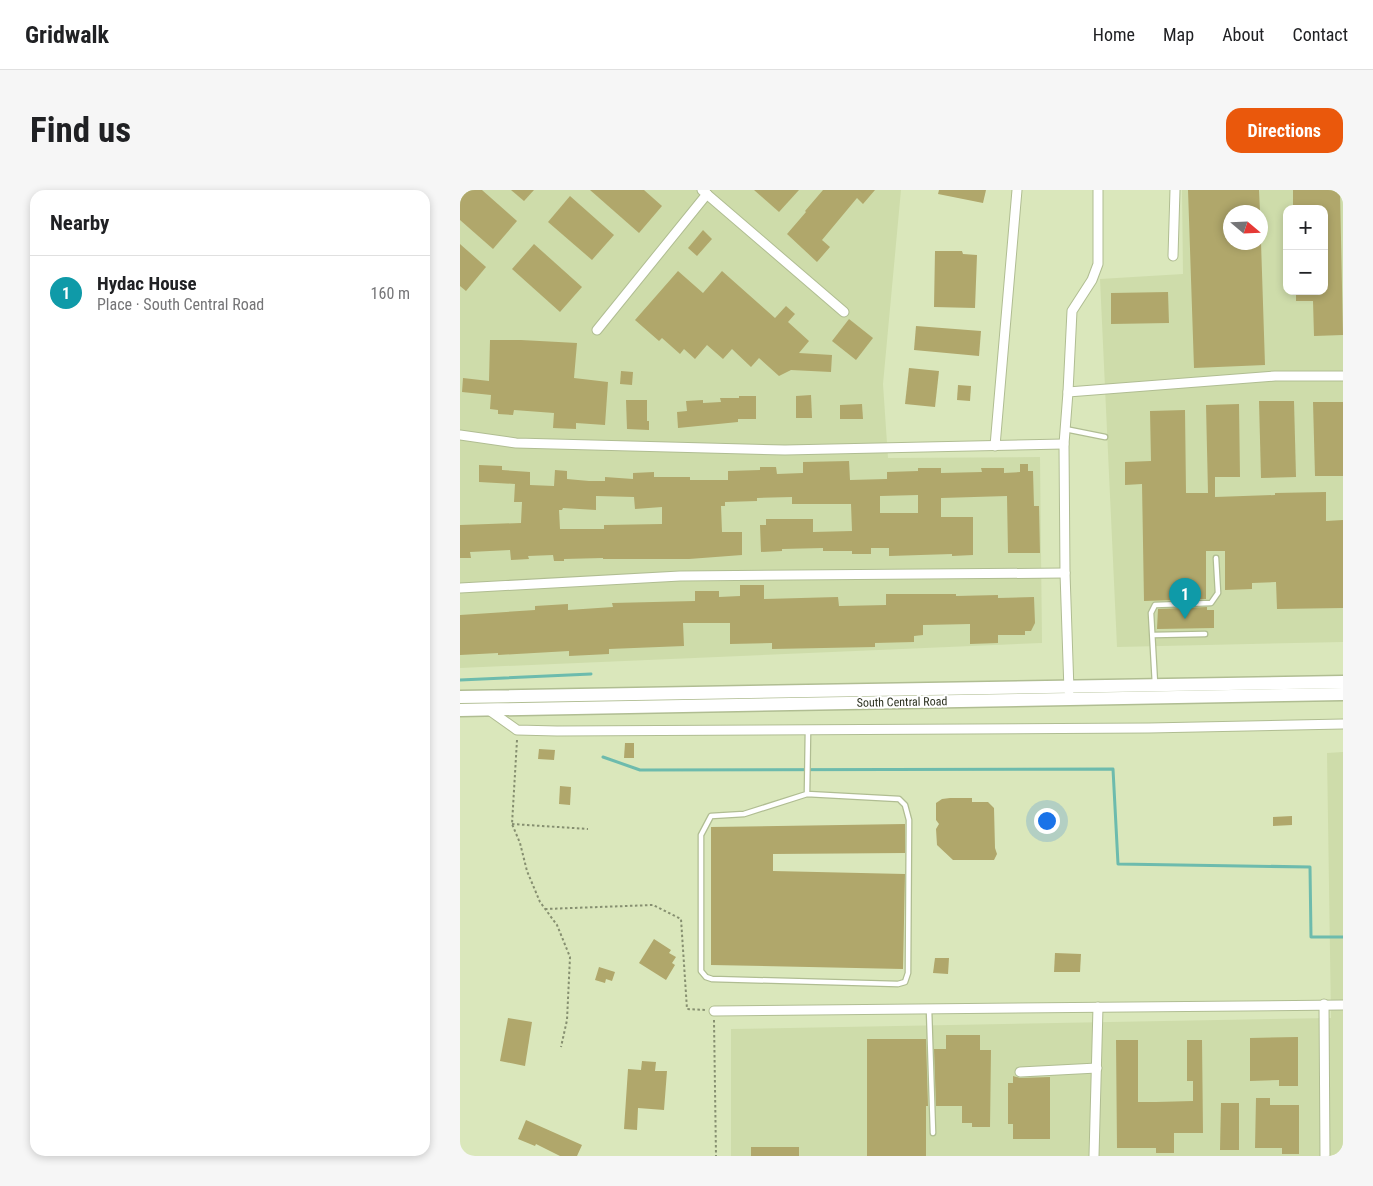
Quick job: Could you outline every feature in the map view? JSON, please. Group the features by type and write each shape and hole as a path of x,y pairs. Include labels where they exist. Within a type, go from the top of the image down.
{"main road":[{"name":"South Central Road","path":"460,710 1069,692 1156,685 1343,682"},
{"name":"South Central Road","path":"460,697 1069,692 1343,694"}],"street":[{"path":"995,446 1017,190"},
{"path":"1069,692 1064,573 1064,444 1072,310 1092,280 1098,264 1098,190"},
{"path":"1174,256 1175,190"},
{"path":"597,330 705,192 844,312"},
{"path":"1068,392 1275,376 1343,376"},
{"path":"460,435 516,443 785,450 1064,444"},
{"path":"460,588 680,576 1064,573"},
{"path":"489,710 517,730 1149,728 1343,724"},
{"path":"1324,1004 1325,1156"},
{"path":"714,1011 1343,1005"},
{"path":"1094,1156 1098,1068 1098,1008"},
{"path":"1020,1072 1098,1068"}],"lane":[{"path":"1065,429 1105,438"},
{"path":"1156,685 1151,613 1155,605 1211,603 1215,600 1218,594 1216,558"},
{"path":"1153,636 1205,634"},
{"path":"807,794 809,774 808,730"},
{"path":"807,794 899,799 905,806 909,820 908,973 905,982 898,984 712,979 706,977 701,972 701,835 705,826 711,816 744,814 807,794"},
{"path":"929,1009 933,1133"}],"path":[{"path":"517,730 512,824 520,843 527,871 540,902 557,925 570,957 567,1020 561,1047"},
{"path":"512,824 588,829"},
{"path":"545,909 653,905 681,919 688,1009 714,1011 716,1156"}],"shaded area":[{"path":"460,190 901,190 883,384 888,458 1040,457 1042,643 460,668"},
{"path":"1182,190 1343,190 1343,642 1117,647 1100,279 1183,274"},
{"path":"1343,752 1343,1156 731,1156 731,1029 1331,1018 1327,753"}],"building":[{"path":"460,190 482,190 517,221 493,249 460,220"},
{"path":"511,190 534,190 524,201"},
{"path":"590,190 644,190 662,206 639,233"},
{"path":"754,190 799,190 779,212"},
{"path":"823,190 875,190 863,204 857,198 822,240 830,247 817,262 787,234"},
{"path":"939,190 986,190 983,203 938,194"},
{"path":"1188,190 1259,190 1260,205 1223,205 1223,250 1261,250 1265,365 1194,368"},
{"path":"1293,190 1340,190 1343,335 1314,336 1313,301 1296,301 1296,295 1328,295 1328,205 1293,205"},
{"path":"570,196 614,235 592,260 548,222"},
{"path":"703,230 712,239 697,256 688,248"},
{"path":"460,244 486,267 466,291 460,286"},
{"path":"534,244 582,287 560,312 512,269"},
{"path":"935,251 962,251 963,254 977,255 975,308 934,307"},
{"path":"678,271 703,293 722,271 775,318 786,306 795,314 788,322 809,341 799,353 832,355 831,372 791,370 779,376 759,358 751,367 732,349 723,359 707,345 695,359 684,349 680,354 662,338 659,341 635,320"},
{"path":"1168,292 1169,323 1111,324 1111,293"},
{"path":"849,319 873,338 856,360 832,341"},
{"path":"916,326 981,331 979,356 914,350"},
{"path":"490,340 577,343 574,378 608,382 605,425 576,423 576,429 553,428 554,413 514,410 513,415 498,414 498,410 490,409 491,395 462,392 463,378 489,381"},
{"path":"909,368 939,371 935,407 905,404"},
{"path":"621,371 633,372 632,385 620,384"},
{"path":"958,385 971,386 970,401 957,400"},
{"path":"811,395 812,418 796,418 796,396"},
{"path":"739,396 756,396 756,419 738,419 738,422 678,428 677,412 687,411 686,401 703,400 703,403 721,402 720,398 739,398"},
{"path":"626,400 647,400 649,430 627,429"},
{"path":"1259,401 1294,401 1296,477 1261,478"},
{"path":"1313,402 1343,402 1343,476 1315,476"},
{"path":"862,404 863,419 840,419 840,405"},
{"path":"1239,404 1240,477 1215,477 1215,497 1326,492 1326,521 1343,520 1343,608 1277,609 1276,582 1252,583 1252,589 1225,590 1225,551 1206,551 1206,599 1144,601 1142,484 1125,485 1125,462 1151,461 1150,411 1185,410 1186,493 1208,493 1206,405"},
{"path":"849,461 850,480 887,479 887,472 918,471 918,468 941,468 941,473 982,472 981,468 1004,468 1004,473 1020,472 1020,464 1028,464 1028,471 1033,471 1034,506 1039,506 1040,553 1008,553 1007,496 941,498 941,517 973,517 973,555 889,556 889,548 871,548 871,554 852,554 852,551 823,551 823,548 782,549 782,551 761,552 760,525 766,525 766,519 813,519 813,532 852,531 851,504 792,504 792,497 757,498 757,501 725,502 725,506 721,506 722,532 742,532 742,555 689,559 603,558 554,561 553,555 528,556 529,559 511,560 510,550 470,552 471,558 460,558 460,525 521,523 522,502 514,502 515,484 479,482 479,465 502,466 502,470 530,472 530,485 554,486 555,470 567,471 567,479 589,481 605,481 605,477 633,479 633,473 654,472 654,477 690,477 690,480 728,480 728,471 760,470 760,467 776,467 777,474 803,473 803,462","holes":["918,495 918,513 880,513 880,496","596,496 634,497 635,509 662,507 662,524 604,525 604,529 560,529 559,510 563,508 596,510"]},
{"path":"740,585 764,585 764,599 838,597 839,606 886,605 886,594 998,595 998,598 1034,597 1035,623 1031,631 1025,631 1025,635 998,635 998,643 970,644 970,624 923,625 923,635 914,636 914,642 875,643 875,647 772,649 772,643 730,644 730,623 683,623 684,646 609,649 609,654 569,656 569,651 460,655 460,615 535,610 535,606 568,604 568,610 613,607 612,603 695,601 695,591 719,591 719,597 740,596"},
{"path":"1207,607 1207,610 1214,610 1214,628 1157,629 1158,609"},
{"path":"625,743 634,743 634,758 624,758"},
{"path":"539,749 555,750 554,760 538,759"},
{"path":"560,786 571,787 570,805 559,804"},
{"path":"972,798 972,802 988,802 994,808 995,848 997,854 994,860 953,860 937,845 936,829 939,824 936,820 936,803 942,799"},
{"path":"1292,816 1292,825 1273,826 1273,817"},
{"path":"905,824 905,853 773,854 773,871 905,874 903,969 711,965 711,827"},
{"path":"654,939 671,950 669,953 676,957 672,963 675,965 666,980 639,963"},
{"path":"1055,953 1081,954 1080,972 1054,972"},
{"path":"935,958 949,958 948,974 933,973"},
{"path":"599,967 615,972 612,981 606,979 605,983 595,980"},
{"path":"508,1018 532,1022 525,1066 500,1061"},
{"path":"946,1035 980,1035 980,1050 991,1050 990,1127 972,1127 972,1123 962,1123 962,1106 936,1106 934,1049 946,1049"},
{"path":"1298,1037 1298,1086 1279,1086 1279,1080 1250,1081 1250,1038"},
{"path":"867,1039 926,1039 928,1106 926,1106 926,1156 867,1156"},
{"path":"1116,1040 1138,1040 1138,1102 1156,1102 1193,1101 1193,1081 1187,1081 1187,1040 1202,1040 1203,1133 1174,1133 1174,1153 1156,1153 1156,1148 1117,1148"},
{"path":"642,1061 656,1062 655,1071 667,1071 664,1110 638,1108 637,1130 624,1129 628,1069 641,1070"},
{"path":"1013,1076 1020,1078 1050,1077 1050,1139 1013,1139 1013,1124 1008,1124 1008,1083 1013,1083"},
{"path":"1256,1098 1270,1098 1270,1105 1299,1105 1299,1154 1282,1154 1282,1148 1255,1148"},
{"path":"1221,1103 1239,1103 1239,1150 1220,1150"},
{"path":"526,1120 582,1145 577,1156 560,1156 536,1144 535,1146 518,1139"},
{"path":"751,1147 799,1147 799,1156 751,1156"}],"waterway":[{"path":"460,680 591,674"},
{"path":"603,757 640,770 1113,769 1118,864 1310,867 1311,937 1343,937"}],"place":[{"name":"Hydac House","path":"1185,619"}]}
